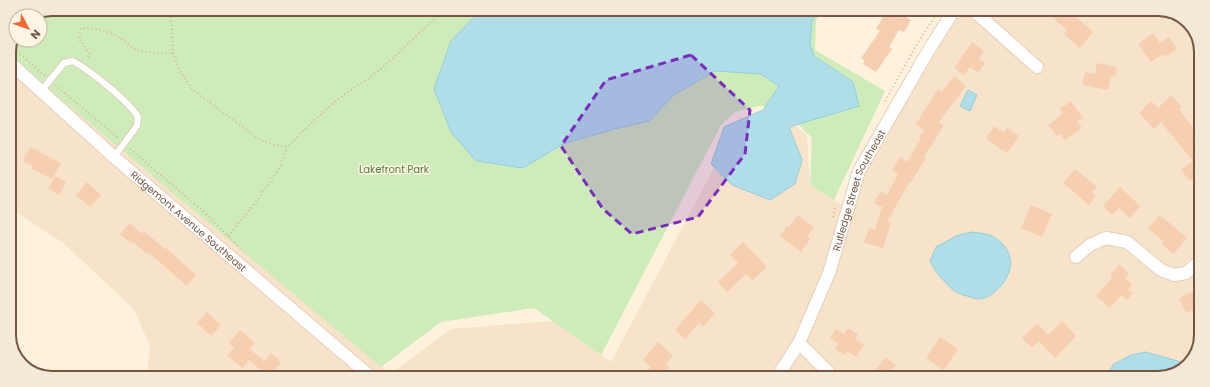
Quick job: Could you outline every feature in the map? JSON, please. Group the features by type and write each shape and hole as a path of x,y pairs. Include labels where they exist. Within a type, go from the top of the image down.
{"street":[{"name":"Rutledge Street Southeast","path":"781,371 799,342 829,273 859,171 927,53 950,16"},
{"path":"980,16 1037,67"},
{"name":"Ridgemont Avenue Southeast","path":"16,68 114,157 364,371"},
{"path":"1076,257 1090,244 1106,238 1127,242 1162,270 1174,275 1186,273 1194,266"},
{"path":"799,342 827,371"}],"lane":[{"path":"41,91 64,64 73,61 116,94 134,111 138,117 137,126 114,157"}],"path":[{"path":"171,16 173,53 180,71 193,90 259,139 270,144 287,148"},
{"path":"228,236 259,198 280,167 287,148 302,132 347,93 374,74 438,16"},
{"path":"88,57 90,54 79,39 81,28 102,30 118,36 136,49 152,53 173,53"},
{"path":"16,51 202,210 244,252"}],"highlighted area":[{"path":"691,55 750,110 745,154 698,217 632,234 603,209 561,146 606,80"}],"shaded area":[{"path":"958,16 1163,16 1178,22 1189,34 1193,42 1194,49 1194,340 1188,355 1180,364 1163,371 395,371 451,329 553,321 611,362 734,130 782,115 807,135 810,185 845,207"},
{"path":"28,68 387,371 148,371 150,346 134,309 62,242 16,212 16,78"}],"green space":[{"name":"Lakefront Park","path":"52,16 820,16 816,20 815,50 885,91 834,200 810,185 812,138 800,126 776,108 759,106 735,112 721,125 601,355 534,308 441,322 381,367 50,90 16,59 17,48 48,48 48,17"}],"water":[{"path":"475,16 816,16 812,20 810,44 814,56 853,82 859,106 789,127 802,160 795,184 770,200 732,185 711,164 724,127 763,110 779,86 761,74 715,71 674,95 649,121 614,129 563,144 523,168 476,161 451,132 434,89 451,41"},
{"path":"968,90 977,95 970,111 960,106"},
{"path":"971,232 992,236 1005,246 1010,259 1009,273 1000,287 991,295 979,299 961,294 954,290 940,276 930,261 936,247 956,236"},
{"path":"1146,352 1182,362 1163,371 1109,371 1114,364 1131,355"}],"building":[{"path":"884,16 894,16 898,18 899,16 904,16 911,20 904,32 899,30 889,47 892,49 876,72 863,64 865,61 861,58 880,31 876,29"},
{"path":"1056,16 1075,16 1093,32 1080,48 1064,34 1067,30 1054,19"},
{"path":"1153,33 1160,43 1169,37 1177,49 1165,57 1163,54 1151,62 1138,44"},
{"path":"972,42 984,51 979,59 985,63 978,73 970,67 964,75 954,68"},
{"path":"1097,63 1117,67 1115,76 1111,76 1108,90 1082,85 1085,72 1095,74"},
{"path":"954,76 966,86 939,122 944,125 887,222 891,223 883,248 864,243 869,228 875,230 882,207 874,203 881,191 887,195 898,174 892,170 900,157 907,162 921,138 919,137 924,130 916,124 938,89 942,92"},
{"path":"1171,95 1182,107 1179,110 1194,129 1194,132 1192,134 1194,137 1194,147 1192,148 1194,150 1194,178 1190,181 1181,170 1193,161 1161,122 1154,129 1139,113 1151,101 1158,108"},
{"path":"1071,101 1083,118 1077,122 1082,128 1065,140 1060,134 1057,136 1048,125 1063,114 1060,109"},
{"path":"994,126 1004,133 1007,128 1019,136 1007,153 986,139"},
{"path":"30,147 61,163 52,179 32,169 33,166 23,161"},
{"path":"1075,169 1097,187 1092,192 1096,196 1089,205 1063,183"},
{"path":"55,176 66,182 59,195 48,189"},
{"path":"87,182 101,195 90,207 76,195"},
{"path":"1120,187 1140,206 1130,218 1119,208 1112,215 1103,206"},
{"path":"1031,205 1052,214 1042,237 1021,228"},
{"path":"798,215 814,227 807,237 810,239 801,252 780,236"},
{"path":"1160,215 1187,238 1173,254 1162,244 1164,242 1148,228"},
{"path":"130,223 142,234 144,231 165,249 166,248 196,275 187,286 148,252 147,254 133,242 132,244 120,234"},
{"path":"743,242 767,267 752,281 746,274 727,292 718,282 738,263 730,255"},
{"path":"1119,264 1129,273 1125,278 1132,284 1128,290 1133,293 1127,300 1121,295 1110,308 1096,296 1112,278 1110,276"},
{"path":"1194,292 1194,310 1186,313 1179,298"},
{"path":"701,300 715,313 703,327 699,323 685,339 675,330"},
{"path":"207,312 221,325 211,336 197,323"},
{"path":"1062,321 1076,336 1055,358 1039,341 1032,348 1022,338 1037,323 1048,335"},
{"path":"848,328 858,335 855,339 864,345 856,357 847,351 845,355 835,349 839,344 830,338 836,329 844,334"},
{"path":"240,330 255,343 250,349 264,361 271,353 281,362 274,371 262,371 249,360 243,368 227,356 234,348 229,343"},
{"path":"940,337 958,349 944,370 926,358"},
{"path":"658,342 673,356 666,364 669,367 665,371 647,371 651,367 643,360"},
{"path":"886,357 896,365 891,371 875,371"}]}
